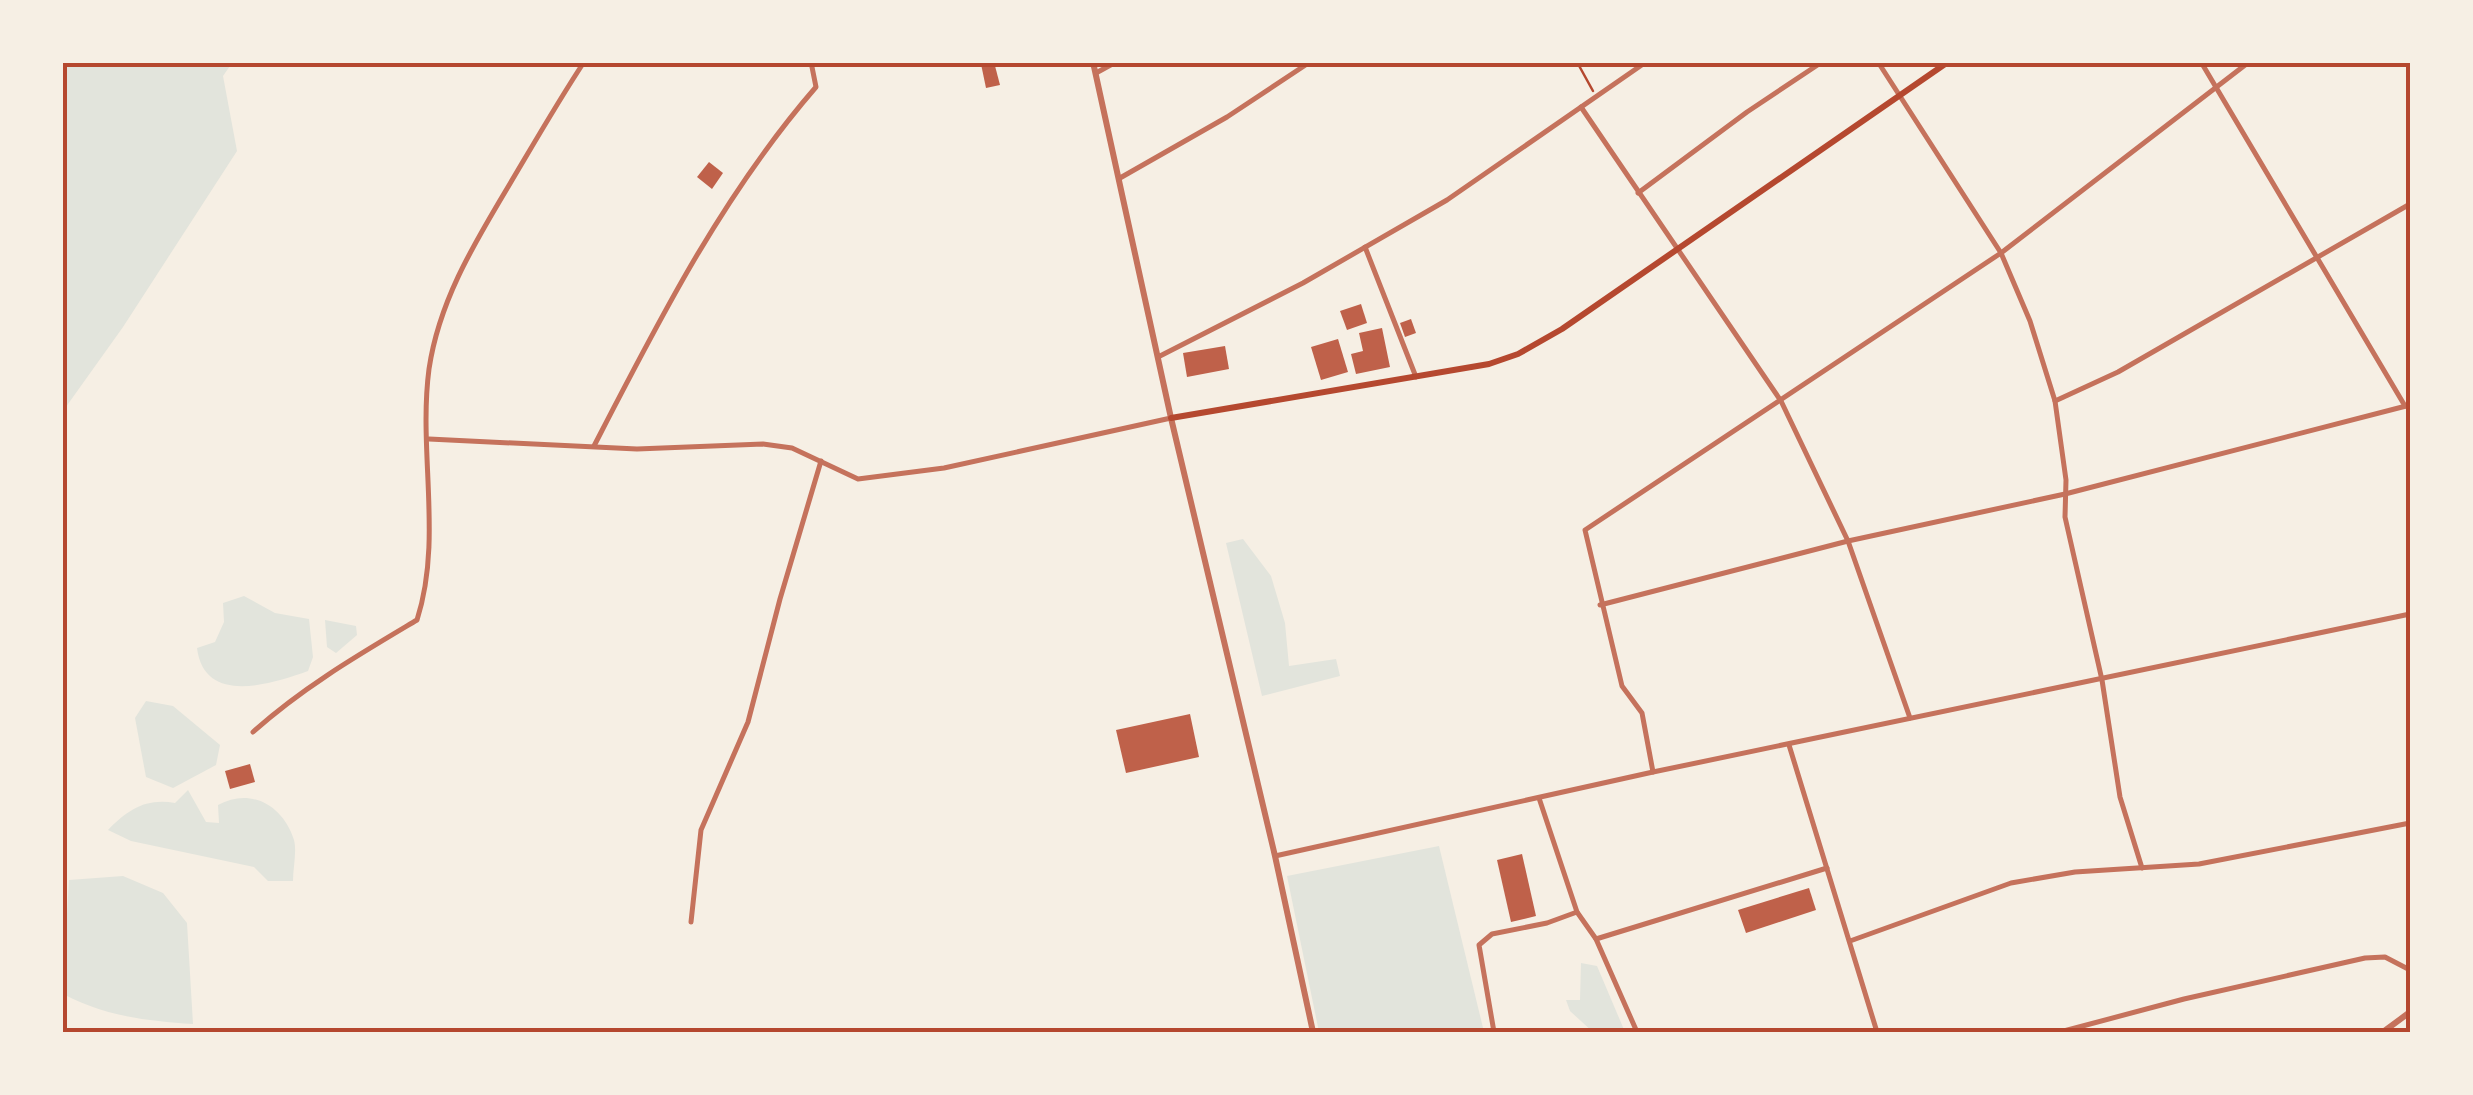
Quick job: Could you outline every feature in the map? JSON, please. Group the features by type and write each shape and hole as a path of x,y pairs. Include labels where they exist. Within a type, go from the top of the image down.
{"main road":[{"path":"1171,418 1488,364 1518,354 1562,330 1948,62"}],"street":[{"path":"254,732 278,709 343,664 417,620 426,594 428,566 429,369 444,308 468,254 584,62"},
{"path":"594,446 668,304 724,210 771,139 816,87 811,62"},
{"path":"1093,62 1313,1032"},
{"path":"1096,73 1116,62"},
{"path":"1120,178 1227,117 1310,62"},
{"path":"1158,357 1303,283 1447,200 1646,62"},
{"path":"1638,193 1822,62"},
{"path":"1878,62 2001,253 2030,321 2055,401 2066,480 2065,517 2102,680 2120,797 2142,868"},
{"path":"1600,604 1848,541 2065,494 2408,405 2201,62"},
{"path":"1653,772 1642,713 1622,686 1585,530 2001,253 2249,62"},
{"path":"1581,108 1780,401 1848,541 1910,718"},
{"path":"2055,401 2118,372 2410,204"},
{"path":"1364,248 1416,377"},
{"path":"429,439 637,449 764,444 792,448 858,478 900,476 1171,418"},
{"path":"691,922 702,830 748,722 821,460"},
{"path":"1275,856 1653,772 2410,614"},
{"path":"1789,745 1876,1032"},
{"path":"1538,798 1577,912 1596,938 1637,1032"},
{"path":"1850,941 2011,883 2076,872 2198,864 2410,822"},
{"path":"1596,938 1827,868"},
{"path":"1494,1032 1479,945 1492,934 1547,923 1577,912"},
{"path":"2060,1032 2365,958 2385,957 2410,970"},
{"path":"2383,1032 2410,1012"}],"path":[{"path":"1577,62 1597,96"}],"shaded area":[{"path":"69,62 232,63 223,76 237,151 123,327 63,411 62,67"},
{"path":"1243,539 1271,576 1285,623 1289,666 1336,659 1340,676 1262,696 1226,543"},
{"path":"244,596 275,613 309,619 313,657 308,671 258,685 225,684 212,678 202,666 197,648 215,642 224,622 223,603"},
{"path":"325,620 356,626 357,635 336,653 327,647"},
{"path":"146,701 173,706 220,745 216,765 173,788 146,777 135,718"},
{"path":"188,790 206,822 219,823 218,805 230,800 253,799 274,809 294,840 293,881 268,881 254,867 131,841 108,830 138,807 155,802 175,803"},
{"path":"1439,846 1484,1032 1319,1032 1287,876"},
{"path":"123,876 163,893 187,923 193,1024 126,1016 63,994 63,935 69,880"},
{"path":"1581,963 1597,966 1625,1032 1593,1032 1570,1011 1566,1000 1580,1000"}],"building":[{"path":"994,62 1000,85 986,88 981,64"},
{"path":"709,162 723,173 712,189 697,177"},
{"path":"1361,304 1367,323 1347,330 1340,311"},
{"path":"1411,319 1416,333 1405,337 1400,323"},
{"path":"1382,328 1390,367 1356,374 1351,354 1363,351 1359,333"},
{"path":"1338,339 1348,372 1321,380 1311,347"},
{"path":"1225,346 1229,369 1187,377 1183,353"},
{"path":"1190,714 1199,757 1126,773 1116,730"},
{"path":"250,764 255,782 230,789 225,771"},
{"path":"1522,854 1536,916 1511,922 1497,860"},
{"path":"1809,888 1816,910 1746,933 1738,910"}]}
